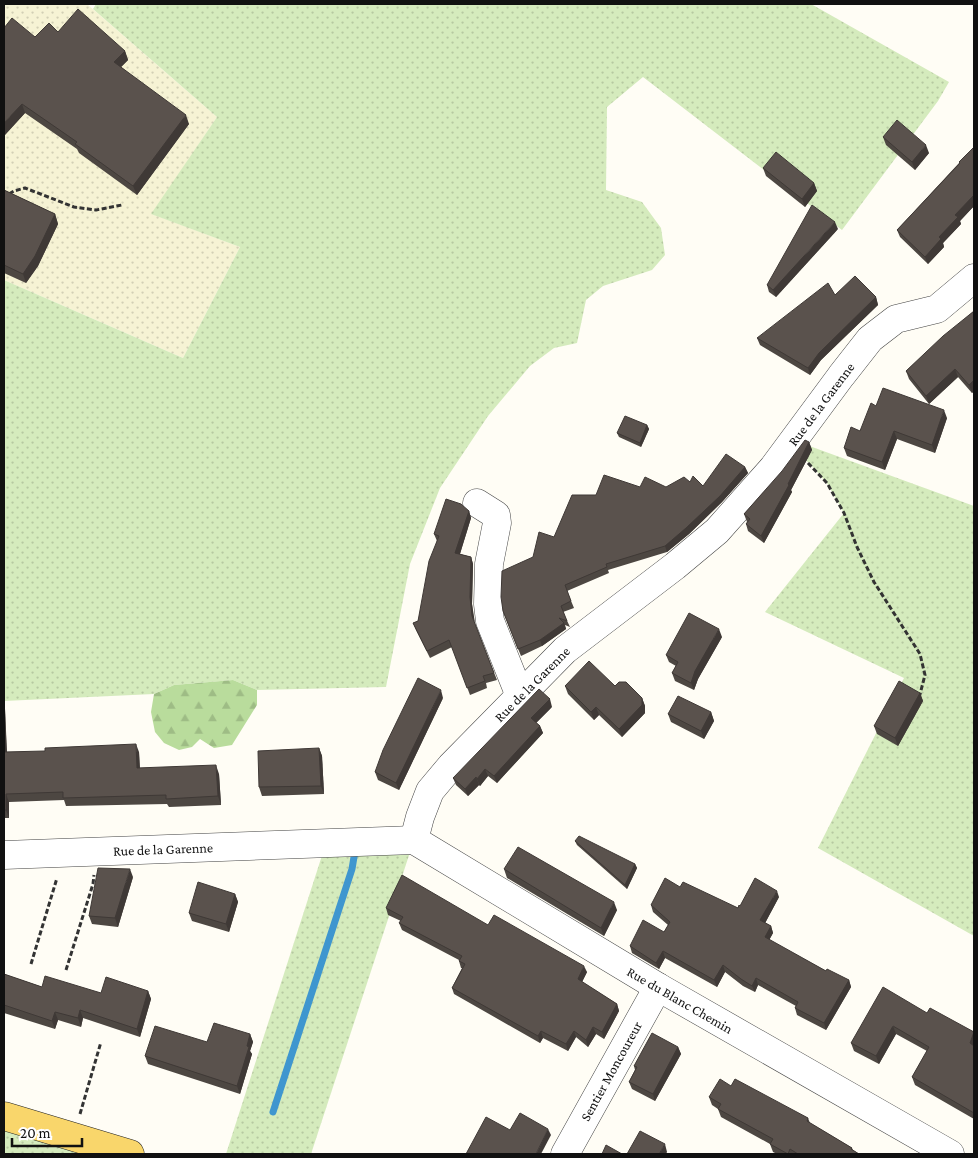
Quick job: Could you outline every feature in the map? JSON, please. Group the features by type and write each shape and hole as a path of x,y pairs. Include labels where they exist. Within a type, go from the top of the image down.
{"main road":[{"path":"4,1116 130,1154"}],"street":[{"name":"Rue de la Garenne","path":"4,856 414,840 420,817 430,792 451,766 565,650 675,566 717,531 773,468 870,339 880,329 896,319 937,308 974,278"},
{"path":"477,503 496,515 497,523 489,564 488,604 490,622 520,696"},
{"name":"Rue du Blanc Chemin","path":"414,840 658,988 950,1154"},
{"name":"Sentier Moncoureur","path":"565,1154 658,988"}],"path":[{"path":"4,199 14,191 25,188 74,207 96,210 122,205"},
{"path":"788,446 810,464 827,483 844,513 857,548 874,582 920,654 925,674 917,703"},
{"path":"66,970 93,884 96,852"},
{"path":"31,964 65,853"},
{"path":"74,1137 101,1042"}],"shaded area":[{"path":"4,4 87,4 217,117 152,214 240,247 183,358 4,280"}],"green space":[{"path":"96,4 811,4 949,82 938,101 842,230 643,77 607,107 606,190 642,202 661,228 665,255 652,270 603,286 586,300 577,343 554,348 530,366 488,416 440,488 410,564 386,687 257,690 233,680 174,685 154,694 4,701 4,280 183,358 240,247 151,214 217,117 93,9"},
{"path":"793,440 974,506 974,936 818,848 904,678 765,612 844,513 827,483 810,464 789,446"},
{"path":"233,680 257,690 257,705 232,745 214,748 200,739 192,747 179,750 164,743 155,732 151,712 154,694 174,685"},
{"path":"414,840 311,1154 226,1154 326,843"},
{"path":"4,1116 130,1154 4,1154"}],"building":[{"path":"78,9 125,51 114,62 186,115 133,186 75,144 77,142 22,104 4,123 4,28 12,18 35,37 49,23 58,32"},
{"path":"897,120 926,145 912,162 883,137"},
{"path":"974,147 974,195 955,215 958,217 939,237 941,239 925,257 897,230"},
{"path":"776,152 814,183 802,199 763,168"},
{"path":"4,190 55,214 35,256 23,274 4,265"},
{"path":"812,205 835,222 773,290 767,285"},
{"path":"855,276 876,297 819,353 808,368 757,338 828,283 835,295"},
{"path":"974,311 974,380 969,385 955,369 926,396 906,371 943,336"},
{"path":"883,388 944,410 932,445 894,431 882,462 844,448 851,427 860,431 871,403 876,406"},
{"path":"625,416 647,425 640,443 617,433"},
{"path":"805,440 809,442 789,485 761,536 746,524 750,519 744,514 782,471"},
{"path":"726,454 745,467 720,496 686,528 665,546 606,564 607,567 565,585 571,601 561,606 567,621 559,618 564,623 540,640 518,649 503,611 501,597 502,571 533,557 539,532 554,537 572,495 596,495 604,475 640,487 645,477 666,487 684,477 690,482 693,476 703,486"},
{"path":"446,499 461,504 469,511 455,553 471,557 470,597 472,616 494,673 483,676 485,681 467,688 449,640 427,651 413,623 418,621 429,561 439,536 434,534"},
{"path":"689,613 719,629 695,671 691,683 672,673 678,662 666,655"},
{"path":"589,661 615,686 619,682 626,682 642,698 642,705 619,729 596,707 591,712 565,686"},
{"path":"418,678 441,690 396,783 375,772 383,750"},
{"path":"899,681 920,693 895,738 874,726"},
{"path":"539,689 550,699 531,718 540,726 494,776 485,769 465,789 453,778"},
{"path":"678,696 711,712 701,731 668,714"},
{"path":"136,744 137,768 216,765 218,796 166,799 166,795 63,798 63,792 6,794 6,810 4,810 4,752 45,751 45,748"},
{"path":"319,748 321,786 259,787 258,751"},
{"path":"579,836 635,864 625,885 575,841"},
{"path":"518,847 614,902 601,928 504,869"},
{"path":"98,868 130,869 115,918 89,916"},
{"path":"402,875 488,925 494,915 584,966 578,979 617,1004 602,1032 593,1027 586,1040 574,1031 566,1044 541,1031 538,1036 452,988 465,964 459,961 462,956 399,923 403,917 386,908"},
{"path":"665,878 680,887 683,882 738,908 755,878 777,891 760,920 771,926 765,937 826,971 827,969 849,980 824,1023 795,1008 798,1002 756,978 752,986 723,965 714,980 663,951 656,963 630,946 643,920 664,932 670,922 651,905"},
{"path":"198,882 235,894 226,924 189,913"},
{"path":"4,974 42,987 45,976 101,993 106,977 148,991 137,1029 80,1010 78,1018 55,1012 52,1021 4,1005"},
{"path":"883,987 927,1013 930,1008 974,1032 970,1043 974,1046 974,1113 912,1077 929,1047 893,1026 876,1056 851,1043"},
{"path":"214,1023 250,1034 247,1046 249,1047 237,1086 145,1056 155,1026 207,1042"},
{"path":"652,1033 678,1047 653,1094 629,1082 637,1067 634,1066"},
{"path":"720,1079 731,1086 735,1079 808,1118 807,1121 859,1154 798,1154 790,1149 788,1154 770,1144 773,1139 718,1109 721,1104 709,1097"},
{"path":"520,1113 548,1129 536,1154 466,1154 486,1117 510,1130"},
{"path":"640,1131 665,1144 659,1154 627,1154"},
{"path":"606,1145 622,1154 602,1154"}],"waterway":[{"path":"273,1112 352,869 355,851"}]}
